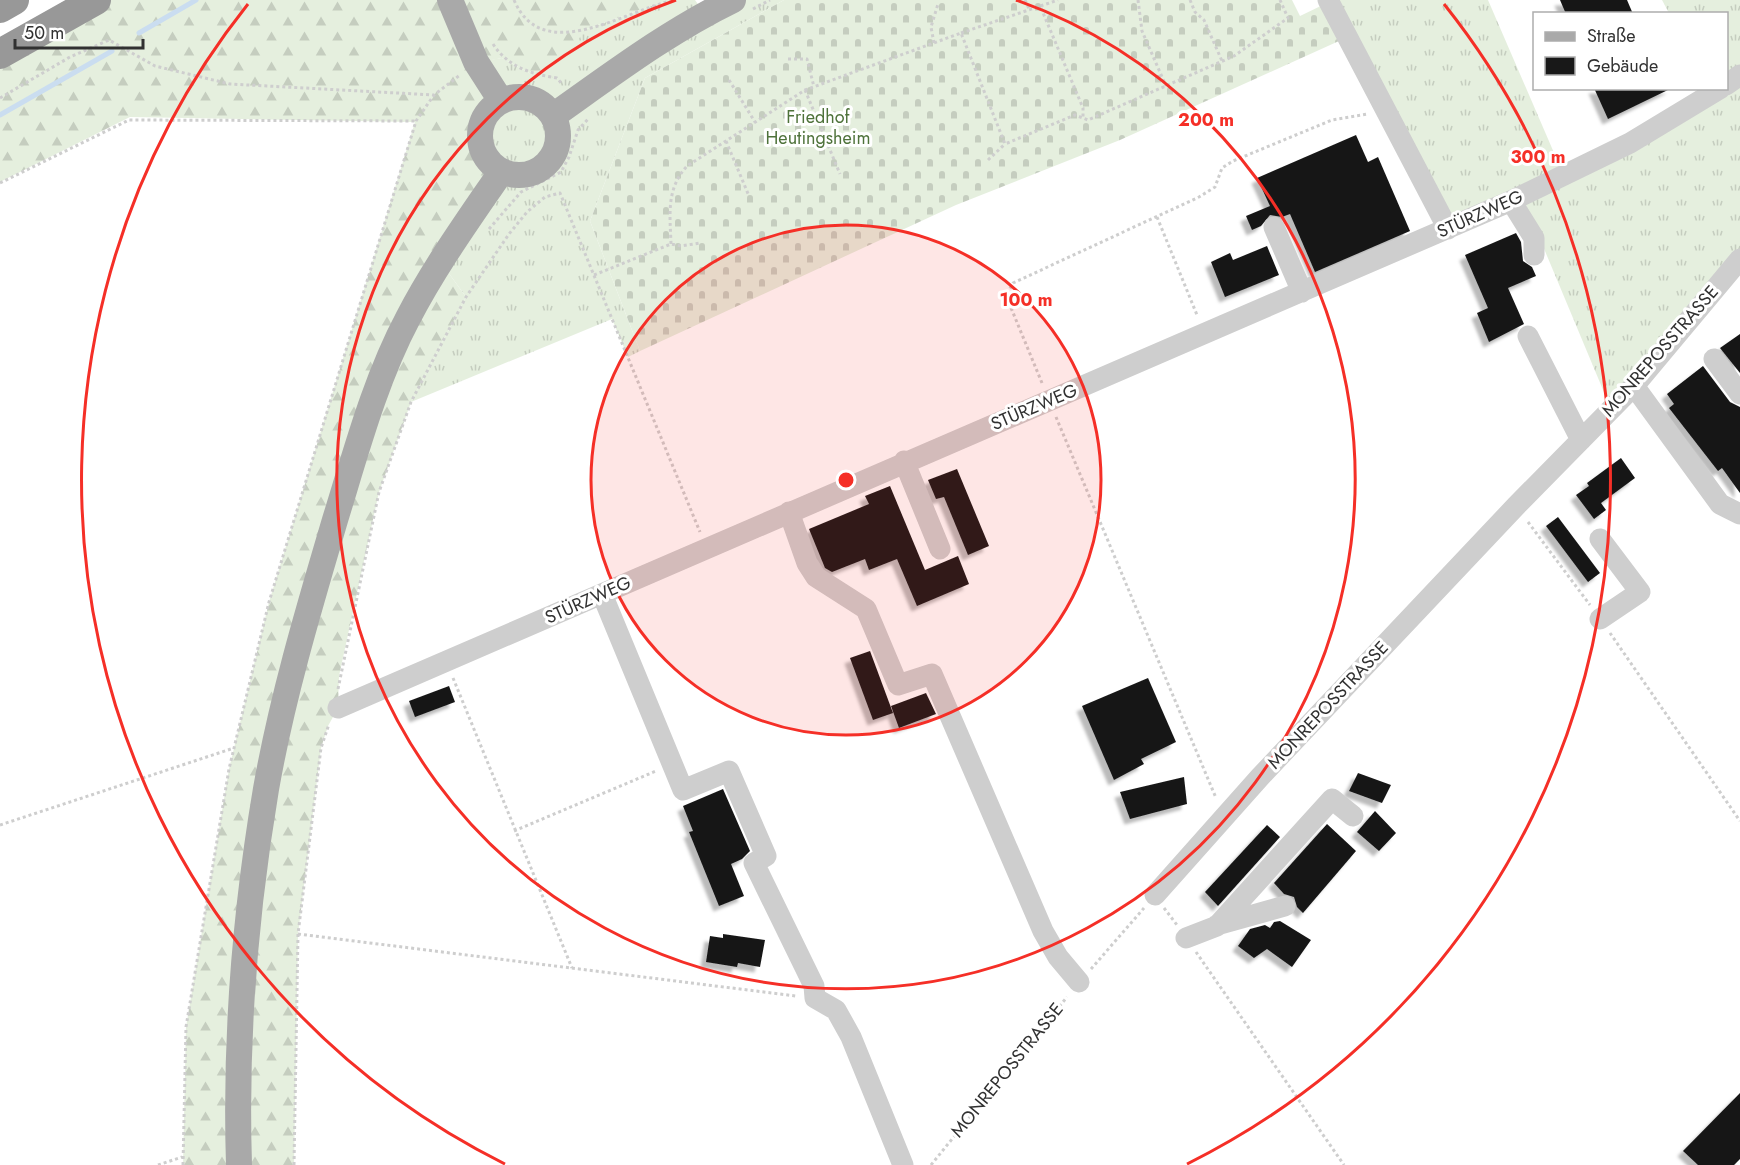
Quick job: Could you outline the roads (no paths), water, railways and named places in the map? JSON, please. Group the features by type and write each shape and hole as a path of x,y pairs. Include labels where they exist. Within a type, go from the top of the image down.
{"highway":[{"path":"0,8 14,0"},
{"path":"0,54 96,0"}],"main road":[{"path":"450,0 476,63 501,101"},
{"path":"553,116 582,110 639,55 705,14 733,0"},
{"path":"512,97 535,100 553,116 558,129 558,144 553,157 543,168 530,175 515,176 501,172 484,154 479,130 490,108 501,101 512,97"},
{"path":"239,1165 237,1097 241,993 254,876 266,787 300,643 348,477 390,356 440,261 501,172"}],"street":[{"path":"1328,0 1448,229"},
{"name":"STÜRZWEG","path":"338,708 904,461 1511,201 1630,142 1718,90"},
{"path":"1511,201 1534,238 1534,255"},
{"path":"1274,227 1302,292"},
{"name":"MONREPOSSTRASSE","path":"1155,895 1223,816 1516,506 1634,386 1740,259"},
{"path":"1528,336 1581,440"},
{"path":"1714,359 1740,394"},
{"path":"1634,386 1720,504 1740,514"},
{"path":"904,461 940,549"},
{"path":"789,512 807,563 816,577 832,590 866,609 898,686 932,674 1043,931 1058,957 1079,982"},
{"path":"1600,539 1640,592 1600,619"},
{"path":"602,594 683,790 729,771 766,856 754,863 814,986 815,998 836,1010 851,1038 903,1165"},
{"path":"1217,926 1332,799 1353,816"},
{"path":"1186,938 1217,926 1285,906"}],"waterway":[{"path":"139,33 196,0"},
{"path":"0,115 112,51"}],"park label":[{"name":"Friedhof Heutingsheim","path":"818,127"}]}
